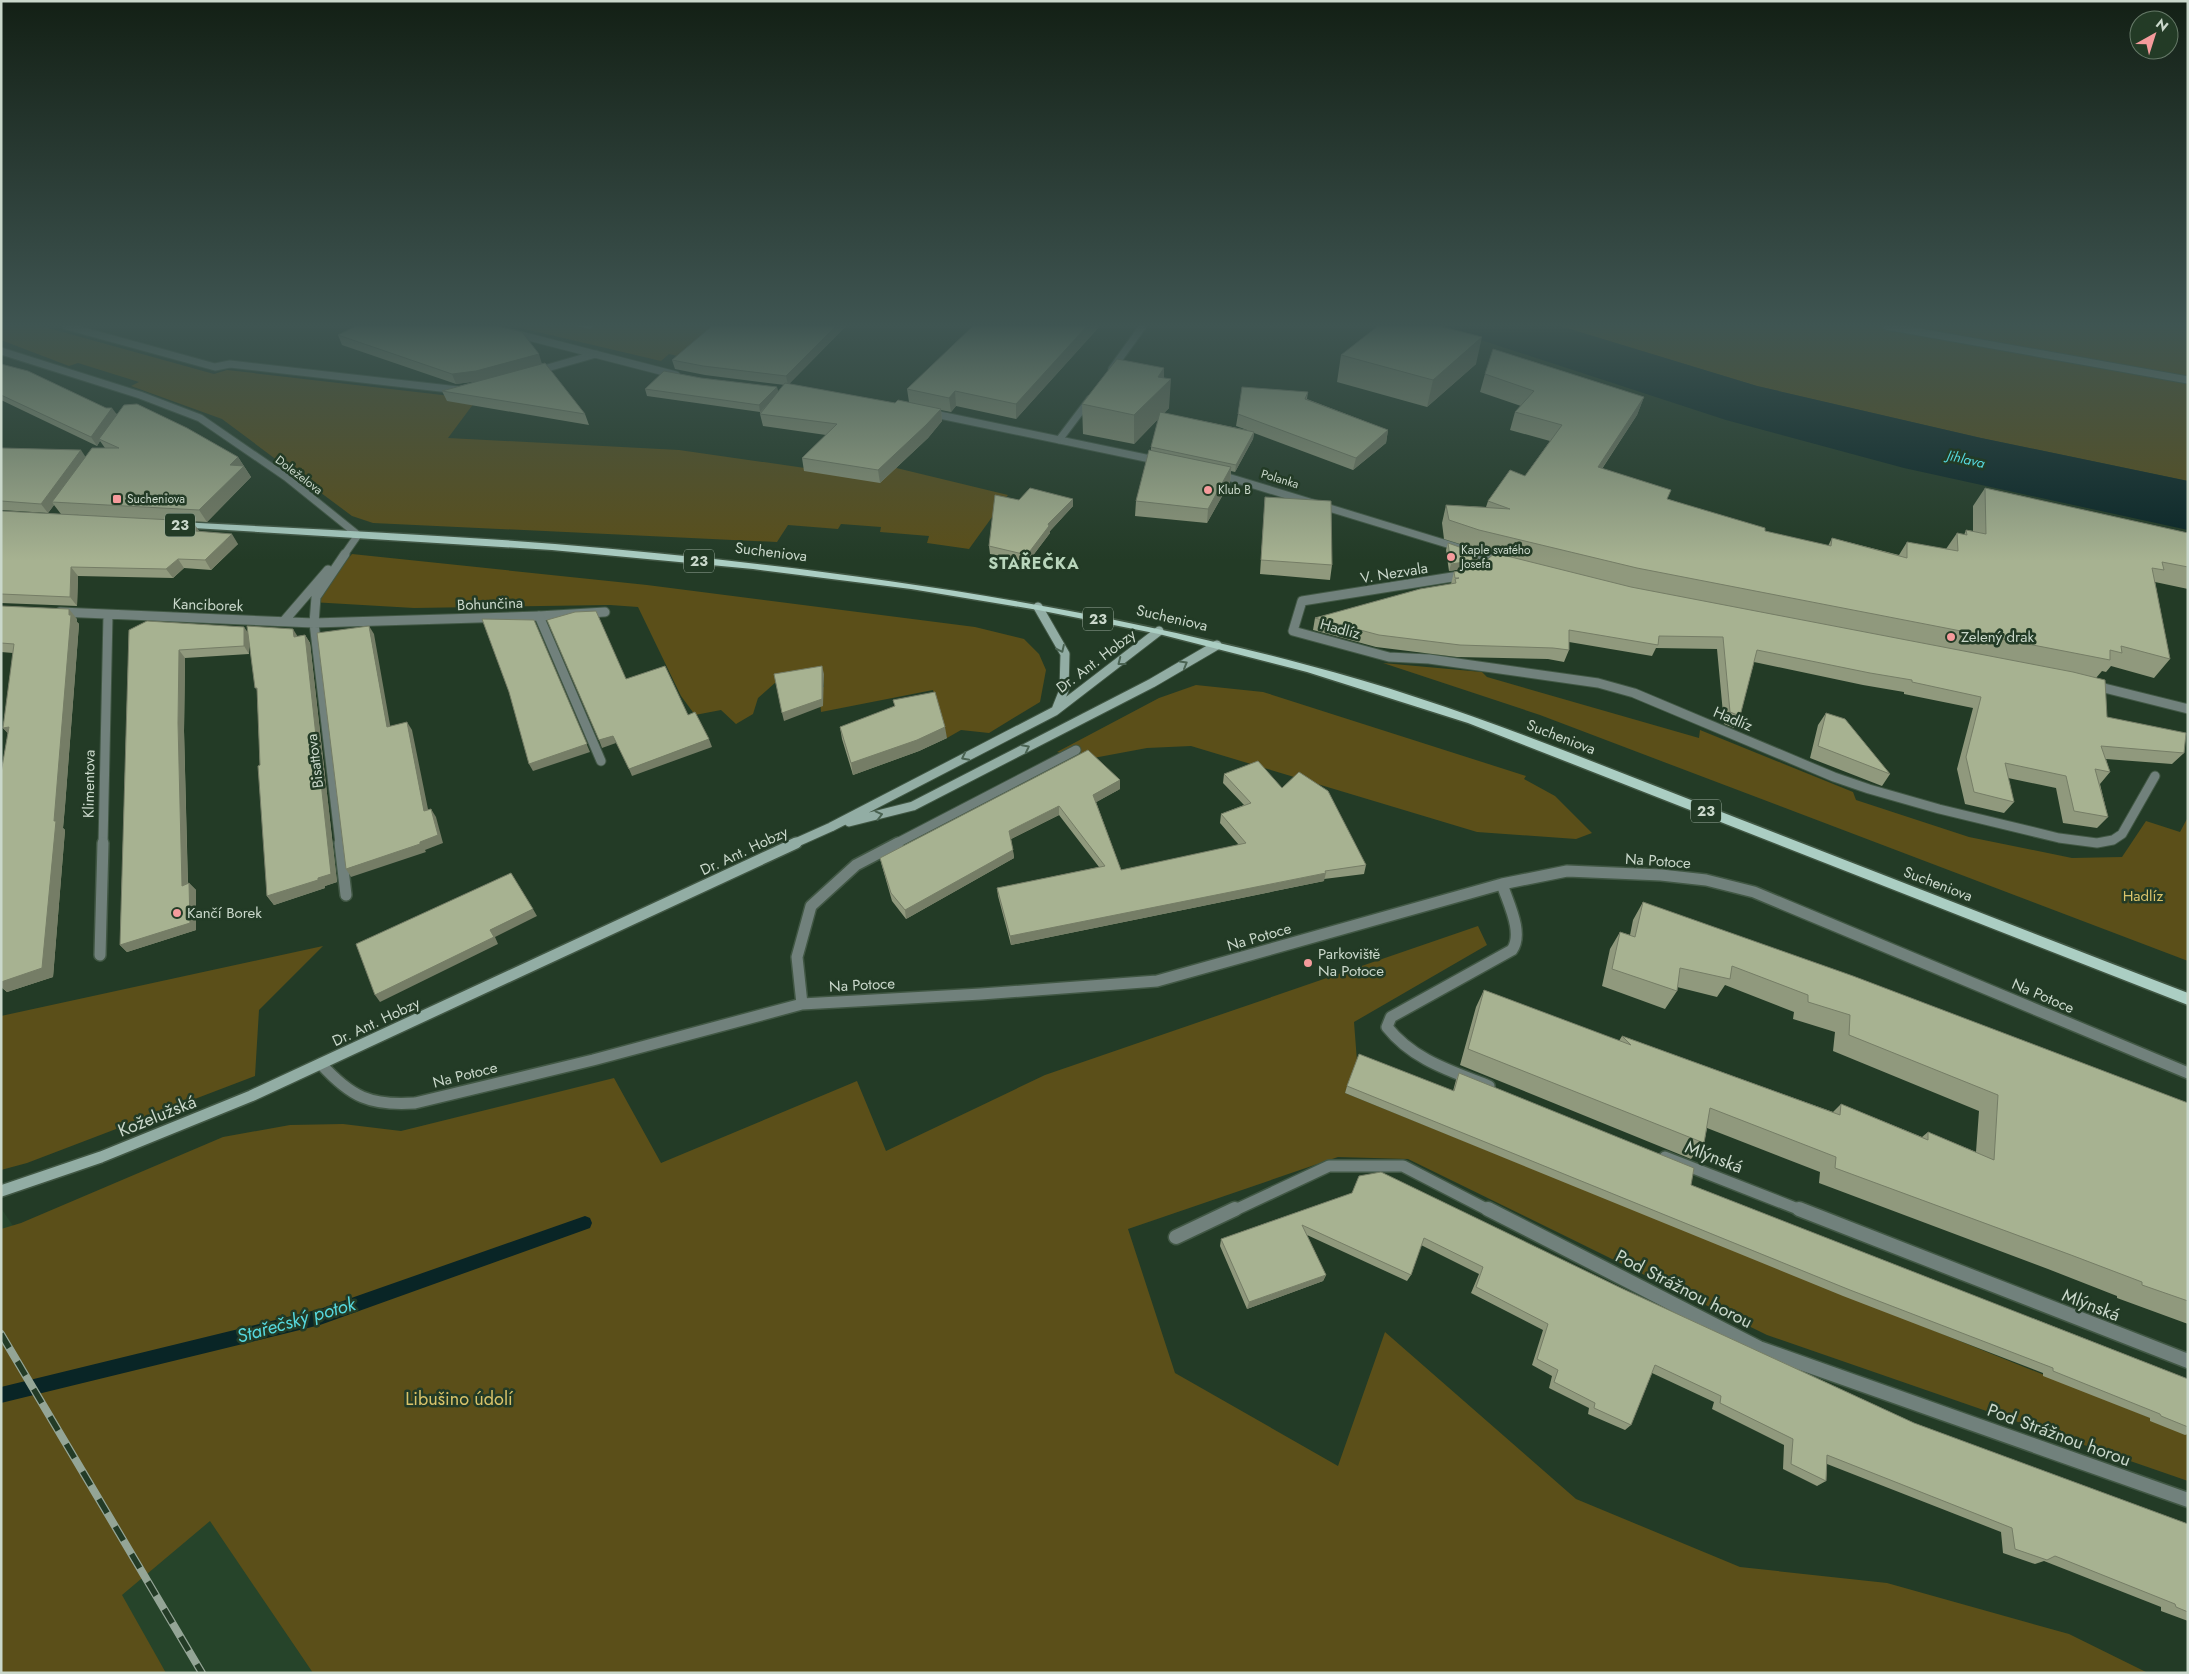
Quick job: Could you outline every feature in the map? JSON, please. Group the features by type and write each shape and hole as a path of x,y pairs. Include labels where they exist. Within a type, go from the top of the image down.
{"main road":[{"name":"Sucheniova","path":"171,524 552,547 753,566 911,586 1038,607 1159,631 1310,669 1472,720 2188,999"},
{"path":"1038,607 1065,654 1064,690 1055,711"},
{"name":"Dr. Ant. Hobzy","path":"321,1064 831,827 1055,711 1159,631"},
{"path":"831,827 912,806 1152,684 1217,645"},
{"name":"Koželužská","path":"1,1191 101,1157 178,1127 321,1064"}],"street":[{"name":"Doleželova","path":"164,404 200,418 286,477 358,535"},
{"path":"1059,440 1086,404"},
{"path":"924,412 1164,462"},
{"name":"Polanka","path":"1210,472 1288,494 1486,561 1508,563"},
{"path":"284,621 358,535"},
{"path":"314,623 316,597 358,535"},
{"name":"V. Nezvala","path":"1302,601 1472,574"},
{"name":"Hadlíz","path":"1302,601 1293,630 1318,638 1389,658 1429,660 1598,683 1634,693 1869,790 2059,838 2097,842 2113,840 2122,834 2155,776"},
{"name":"Kanciborek","path":"50,612 314,623"},
{"path":"539,616 605,612"},
{"name":"Klimentova","path":"100,955 108,615"},
{"name":"Bohunčina","path":"314,623 539,616 601,761"},
{"name":"Bisattova","path":"314,623 346,895"},
{"path":"2084,683 2188,709"},
{"path":"802,1004 797,957 811,906 856,864 1076,750"},
{"name":"Na Potoce","path":"321,1064 336,1081 355,1096 390,1106 415,1103 593,1060 802,1004 981,994 1157,981 1502,884 1568,871 1661,875 1697,879 1754,892 2188,1073"},
{"path":"1499,1090 1418,1056 1403,1046 1387,1027 1391,1017 1512,950 1517,943 1517,932 1502,884"},
{"name":"Mlýnská","path":"1654,1152 2188,1362"},
{"name":"Pod Strážnou horou","path":"1176,1237 1329,1166 1403,1166 1759,1348 2188,1500"}],"shaded area":[{"path":"1,1208 313,1673 166,1673 1,1396"}],"green space":[{"path":"181,404 473,404 448,438 679,450 805,468 822,450 1008,495 969,549 927,543 929,536 880,532 881,527 841,524 838,529 788,525 777,542 373,523 352,516 222,419"},
{"path":"1835,404 2188,404 2188,481 1981,438"},
{"path":"352,554 647,585 975,627 1024,639 1039,654 1046,670 1040,702 989,733 961,730 947,738 933,690 821,712 819,688 824,687 823,674 776,682 758,698 753,714 736,724 721,710 695,715 681,696 638,607 610,605 414,608 311,602"},
{"name":"Hadlíz","path":"1383,663 1482,672 1487,677 1699,738 1700,730 1853,792 1856,800 1969,837 2072,858 2122,857 2146,821 2180,832 2188,817 2188,961 1540,715"},
{"path":"1196,685 1263,692 1526,776 1524,779 1555,796 1592,833 1576,839 1477,832 1191,746 1147,748 1088,759 1057,752 1159,698"},
{"name":"Libušino údolí","path":"1478,926 1487,945 1354,1022 1357,1061 1345,1093 2188,1433 2188,1481 1767,1335 1408,1159 1338,1157 1128,1229 1175,1373 1338,1466 1385,1332 1576,1499 1740,1567 1887,1583 2069,1634 2148,1673 313,1673 210,1521 122,1595 166,1673 1,1673 1,1229 21,1223 223,1137 290,1125 343,1124 401,1131 614,1078 661,1163 857,1081 886,1151 1045,1075"},
{"path":"323,946 259,1010 255,1076 27,1163 1,1170 1,1016"}],"water":[{"name":"Jihlava","path":"1677,404 1835,404 1981,438 2188,481 2188,530 1904,468 1726,420"}],"building":[{"path":"21,404 98,404 106,408 112,408 91,437"},
{"path":"137,404 187,428 238,457 230,465 244,466 199,510 52,502 92,448 119,448 99,439 124,405"},
{"path":"524,404 577,404 585,414"},
{"path":"768,404 918,404 941,409 878,470 802,458 837,424 760,414"},
{"path":"1083,404 1145,404 1134,415"},
{"path":"1239,404 1319,404 1388,430 1356,458 1238,414"},
{"path":"1522,404 1639,404 1598,467 1671,490 1667,499 1765,528 1765,531 1831,546 1832,538 1907,558 1907,542 1958,551 1957,533 1967,535 1966,530 1986,534 1985,488 2188,533 2188,567 2162,562 2164,570 2152,568 2170,659 2121,646 2122,653 2110,650 2110,660 1637,568 1479,530 1449,520 1446,505 1510,509 1488,501 1510,470 1525,476 1562,425 1515,412"},
{"path":"1160,412 1254,432 1236,465 1151,447"},
{"path":"1,448 81,450 41,504 1,501"},
{"path":"1149,450 1231,467 1208,509 1136,501"},
{"path":"1030,488 1073,499 1048,524 1049,526 1027,555 989,546 995,495 1019,500"},
{"path":"1265,497 1331,501 1332,565 1261,560"},
{"path":"1,511 192,521 183,530 232,534 205,560 178,559 166,569 71,567 70,597 1,594"},
{"path":"1448,543 1479,554 1471,561 1451,564"},
{"path":"1495,553 1631,587 2073,672 2105,680 2107,717 2186,733 2184,753 2101,746 2110,772 2095,769 2108,817 2074,811 2066,776 2005,763 2014,802 1974,792 1966,757 1981,697 1912,682 1912,680 1757,650 1740,716 1730,712 1723,637 1659,636 1658,645 1569,630 1569,650 1460,645 1379,635 1315,618 1420,589 1456,583 1455,579 1459,578 1455,578 1454,572 1477,568"},
{"path":"1,606 69,609 69,615 71,615 54,821 56,821 42,968 1,982 1,773 9,727 3,728 14,644 1,643"},
{"path":"596,611 626,679 665,666 688,715 695,712 709,739 629,769 613,736 599,740 547,620 575,612"},
{"path":"482,619 534,620 587,744 529,764 509,692"},
{"path":"147,621 244,627 244,646 179,650 178,723 182,886 189,883 190,923 120,945 129,630"},
{"path":"247,626 293,629 294,637 305,635 331,874 267,896 258,766 260,765 257,688 255,688"},
{"path":"369,626 387,727 407,722 424,811 431,809 438,835 420,842 420,844 346,869 317,633"},
{"path":"822,666 822,699 782,713 774,674"},
{"path":"935,692 945,727 917,740 851,763 840,727 895,706 893,700"},
{"path":"1826,713 1845,719 1890,774 1818,746"},
{"path":"1088,750 1120,780 1093,795 1121,870 1246,843 1221,814 1251,803 1224,774 1258,761 1282,788 1299,772 1328,791 1366,865 1325,871 1326,873 1010,936 997,888 1105,866 1059,806 1009,831 1013,850 905,910 891,893 880,858"},
{"path":"511,873 533,909 490,930 494,937 375,995 356,944"},
{"path":"1643,902 1853,976 2188,1103 2188,1301 2142,1285 2142,1282 2071,1255 1835,1168 1836,1157 1710,1108 1704,1143 1468,1049 1484,990 1631,1045 1622,1036 1840,1115 1841,1104 1928,1140 1928,1132 1994,1160 1998,1095 1849,1035 1850,1015 1808,1002 1808,995 1732,966 1730,979 1680,968 1677,991 1612,969 1620,932 1635,937"},
{"path":"1359,1054 1454,1091 1459,1073 1694,1168 1691,1185 2188,1379 2188,1427 2053,1371 2053,1368 1850,1290 1347,1086"},
{"path":"1381,1172 1623,1289 1914,1423 2188,1524 2188,1612 2176,1607 2175,1604 2055,1556 2047,1560 2015,1549 2012,1528 1827,1455 1826,1481 1791,1464 1793,1439 1720,1403 1721,1396 1655,1365 1631,1425 1594,1408 1595,1403 1554,1382 1558,1370 1537,1359 1548,1324 1476,1287 1483,1267 1424,1238 1411,1275 1302,1225 1326,1275 1249,1302 1221,1239 1352,1193 1359,1176"}],"waterway":[{"name":"Stařečský potok","path":"1,1395 320,1317 585,1223"}],"railway":[{"path":"1,1334 202,1673"}],"place":[{"name":"Klub B","path":"1208,490"},
{"name":"Sucheniova","path":"117,499"},
{"name":"Kaple svatého Josefa","path":"1451,557"},
{"name":"Zelený drak","path":"1951,637"},
{"name":"Kančí Borek","path":"177,913"},
{"name":"Parkoviště Na Potoce","path":"1308,963"}],"district":[{"name":"STAŘEČKA","path":"1034,563"}]}
